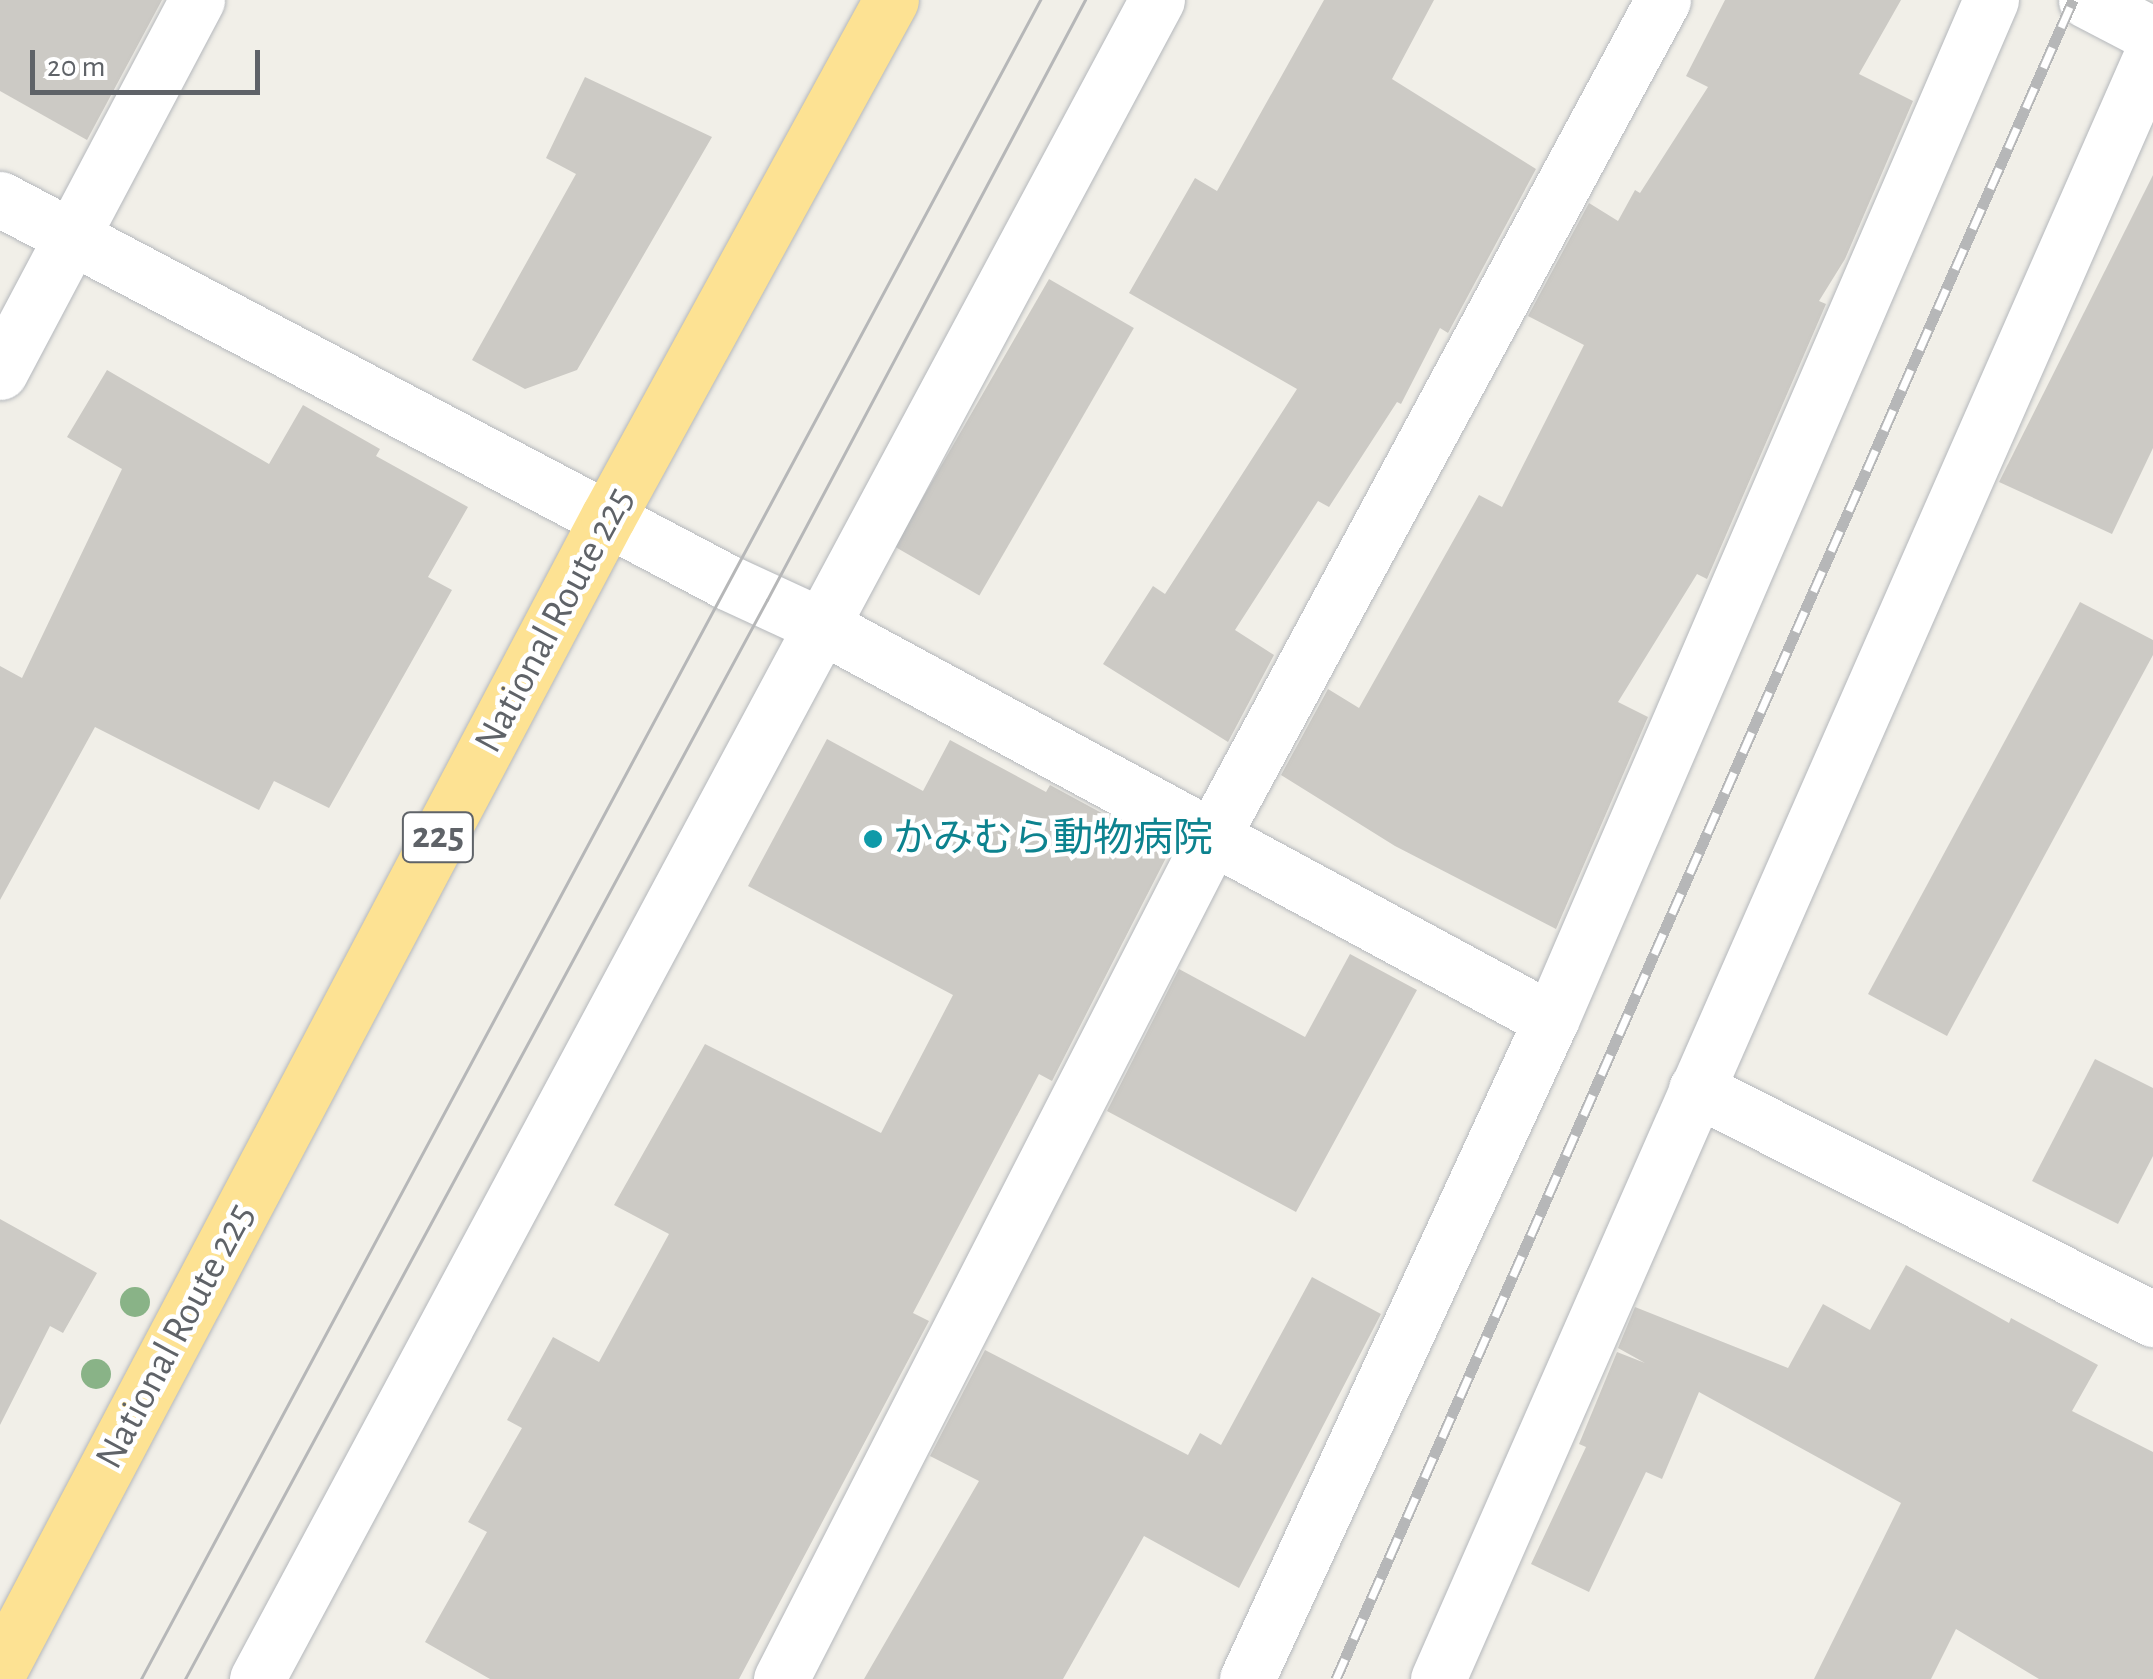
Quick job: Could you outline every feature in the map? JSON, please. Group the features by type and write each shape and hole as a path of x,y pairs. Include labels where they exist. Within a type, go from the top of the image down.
{"highway":[{"name":"National Route 225","path":"0,1669 16,1598 891,0"}],"street":[{"path":"0,372 198,0"},
{"path":"257,1679 1158,0"},
{"path":"781,1679 1211,839 1663,0"},
{"path":"1247,1679 1551,1020 1991,0"},
{"path":"2086,0 2153,35"},
{"path":"1438,1679 2153,52"},
{"path":"0,199 820,626 1551,1020"},
{"path":"1696,1088 2153,1320"}],"building":[{"path":"0,0 162,0 87,140 0,91"},
{"path":"1324,0 1434,0 1392,79 1536,169 1448,333 1440,328 1401,404 1397,402 1329,507 1318,501 1235,630 1274,655 1228,742 1103,664 1153,586 1165,594 1297,389 1129,293 1195,178 1217,191"},
{"path":"1725,0 1901,0 1859,74 1913,101 1845,259 1819,301 1826,304 1707,579 1697,574 1618,702 1648,717 1556,929 1395,846 1281,775 1328,689 1359,708 1479,495 1502,507 1584,345 1528,316 1589,203 1618,221 1635,190 1640,193 1708,87 1686,76"},
{"path":"585,77 712,137 577,370 525,389 472,360 576,174 546,158"},
{"path":"2153,175 2153,448 2112,534 1999,482"},
{"path":"1049,279 1134,328 979,596 894,547"},
{"path":"107,370 269,464 303,405 380,449 376,456 468,507 428,577 452,590 329,808 274,781 259,810 95,727 0,900 0,666 22,678 122,469 67,437"},
{"path":"2080,602 2153,640 2153,655 1947,1036 1868,994"},
{"path":"827,739 923,791 950,740 1046,792 1050,785 1170,850 1052,1081 1039,1074 913,1313 929,1321 739,1679 490,1679 425,1642 487,1532 468,1522 522,1428 507,1420 553,1337 599,1362 669,1234 614,1205 705,1044 881,1133 953,995 748,886"},
{"path":"1350,954 1417,990 1296,1212 1107,1111 1179,969 1305,1037"},
{"path":"2095,1059 2153,1088 2153,1156 2118,1224 2032,1181"},
{"path":"0,1219 97,1273 63,1333 50,1326 0,1425"},
{"path":"1906,1265 2009,1323 2011,1318 2098,1365 2072,1411 2153,1452 2153,1679 2039,1679 1956,1629 1931,1679 1814,1679 1901,1503 1699,1392 1662,1479 1646,1472 1589,1592 1531,1564 1586,1447 1579,1444 1617,1352 1645,1363 1618,1348 1635,1307 1788,1368 1823,1304 1870,1330"},
{"path":"1312,1277 1381,1314 1239,1588 1144,1536 1063,1679 864,1679 979,1481 930,1456 985,1350 1188,1455 1200,1433 1221,1445"}],"tram line":[{"path":"141,1679 1040,0"},
{"path":"185,1679 767,600 1085,0"}],"railway":[{"path":"1336,1679 2073,0"}],"place":[{"name":"かみむら動物病院","path":"873,839"}]}
